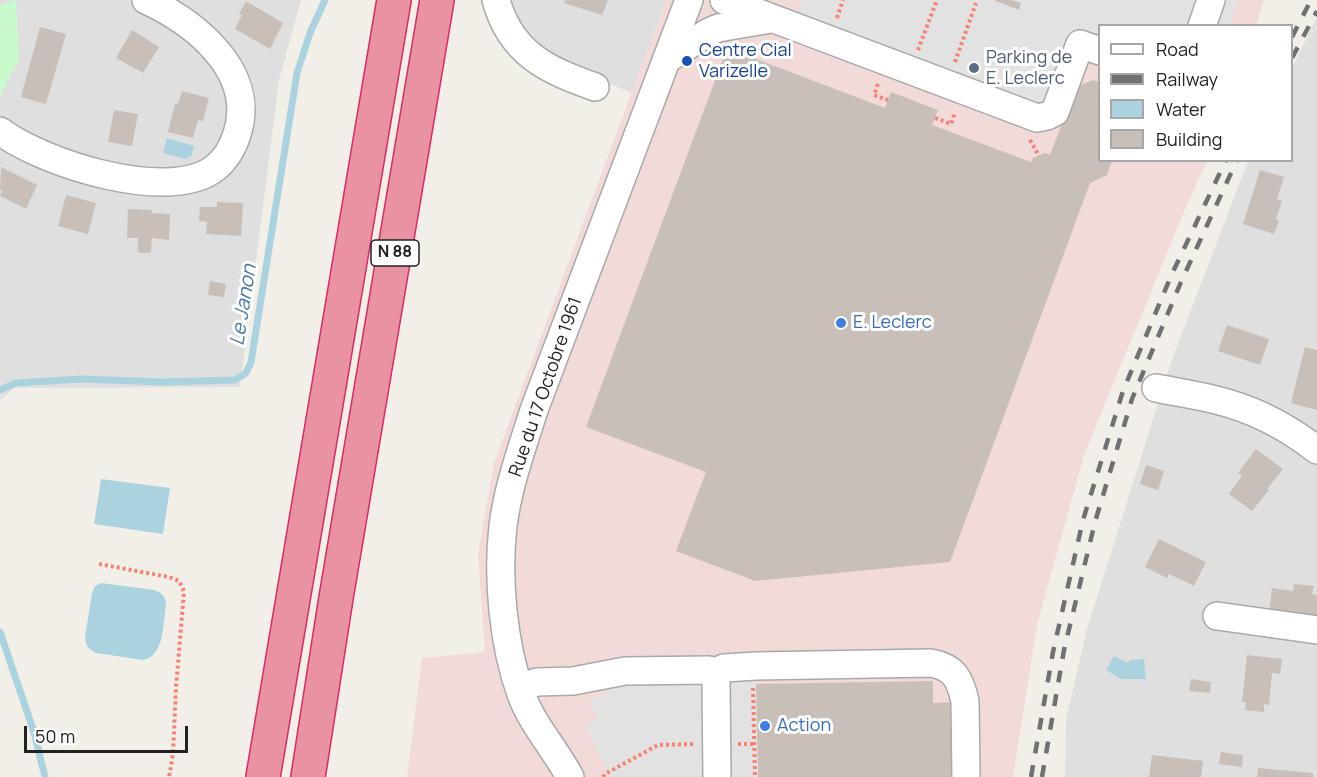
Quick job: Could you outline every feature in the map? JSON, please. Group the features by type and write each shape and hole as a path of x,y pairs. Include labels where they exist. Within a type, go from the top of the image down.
{"highway":[{"name":"N 88","path":"263,777 394,0"},
{"name":"N 88","path":"308,777 437,0"}],"street":[{"path":"0,131 39,154 87,172 125,179 170,181 197,177 214,168 226,155 235,140 240,124 241,101 234,79 224,60 206,39 183,20 146,0"},
{"path":"496,0 507,27 531,57 561,75 595,87"},
{"name":"Rue du 17 Octobre 1961","path":"570,777 542,734 519,688 512,666 501,572 503,525 513,479 534,410 689,0"},
{"path":"724,0 1037,118 1055,112 1080,44 1098,50"},
{"path":"1203,24 1211,0"},
{"path":"666,60 718,28 771,19"},
{"path":"1156,388 1216,400 1264,416 1284,426 1317,450"},
{"path":"1217,616 1317,630"},
{"path":"717,777 714,677 724,668 931,663 942,665 955,674 962,689 966,777"},
{"path":"519,688 537,682 573,681 625,671 704,670 714,677"}],"path":[{"path":"946,85 976,3"},
{"path":"879,83 874,95 888,100"},
{"path":"935,118 951,124 955,112"},
{"path":"99,564 170,577 179,581 184,591 173,754 169,777"},
{"path":"714,677 749,679 752,682 755,777"},
{"path":"603,777 658,745 754,744"}],"shaded area":[{"path":"0,0 301,0 279,80 240,387 14,388 0,400"},
{"path":"512,0 666,0 632,93 550,59 533,42 520,22"},
{"path":"666,0 1264,0 1256,24 1098,24 1098,162 1207,162 1084,455 1037,625 1013,777 407,777 422,658 485,652 478,554 494,463"},
{"name":"Parking de E. Leclerc","path":"803,0 1239,0 1228,24 1098,24 1098,61 1085,64 1036,130 788,39"},
{"path":"1317,17 1317,777 1065,777 1066,719 1087,629 1171,362 1248,162 1293,162 1293,66"},
{"path":"751,679 756,684 758,777 611,777 584,726 598,718 589,701 619,685"}],"green space":[{"path":"16,0 19,59 0,96 0,5"}],"water":[{"path":"167,138 194,146 192,155 186,159 163,153"},
{"path":"101,479 170,488 163,534 94,524"},
{"path":"101,583 154,590 164,597 166,604 162,637 150,657 143,660 96,653 88,647 85,637 92,593 95,586"},
{"path":"1114,656 1128,663 1131,660 1144,659 1146,679 1121,679 1106,670"}],"building":[{"path":"565,0 608,0 602,15 564,3"},
{"path":"993,0 1012,0 1021,3 1019,10"},
{"path":"246,1 283,23 270,49 235,29"},
{"path":"40,27 66,34 46,104 21,97"},
{"path":"132,30 159,47 143,73 116,58"},
{"path":"727,48 885,108 891,92 938,110 932,125 1031,162 1033,158 1045,153 1050,155 1076,87 1093,80 1098,81 1098,162 1111,162 1107,175 1090,183 950,562 755,581 676,551 706,472 586,427"},
{"path":"182,91 209,98 203,121 198,120 193,138 168,132 175,103 178,104"},
{"path":"114,110 138,114 132,146 108,142"},
{"path":"1,167 37,185 26,209 0,196 2,191 0,190"},
{"path":"1260,170 1284,177 1277,199 1282,201 1274,234 1243,224"},
{"path":"66,195 96,203 88,234 58,226"},
{"path":"217,202 243,203 241,236 206,234 207,222 199,221 200,207 217,207"},
{"path":"128,209 152,210 151,213 170,214 169,240 152,238 151,251 140,253 138,238 127,238"},
{"path":"210,281 226,284 224,297 208,295"},
{"path":"1227,325 1269,339 1260,365 1218,351"},
{"path":"1305,347 1317,350 1317,410 1291,403"},
{"path":"1256,449 1283,469 1252,511 1229,494 1242,476 1238,473"},
{"path":"1146,465 1164,471 1158,490 1140,484"},
{"path":"1159,539 1206,562 1194,586 1169,574 1167,578 1145,567"},
{"path":"1294,584 1314,586 1312,594 1317,595 1317,621 1269,614 1272,588 1293,591"},
{"path":"1247,655 1282,659 1280,674 1272,673 1269,705 1264,704 1264,712 1245,710 1246,702 1242,702"},
{"path":"1191,679 1211,682 1210,693 1189,691"},
{"path":"933,681 933,703 958,702 960,777 758,777 756,684"},
{"path":"1221,752 1243,755 1242,767 1219,764"},
{"path":"1152,755 1203,761 1201,777 1149,777"},
{"path":"1258,768 1313,773 1313,777 1257,777"}],"waterway":[{"name":"Le Janon","path":"0,390 16,383 81,379 162,382 235,380 246,373 251,362 297,73 310,33 325,0"},
{"name":"Le Janon","path":"0,632 34,732 45,777"}],"railway":[{"path":"1293,35 1311,0"},
{"path":"1293,56 1317,11"},
{"path":"1031,777 1053,652 1083,520 1123,391 1171,276 1225,162"},
{"path":"1042,777 1064,650 1095,522 1132,399 1181,282 1236,162"}],"place":[{"name":"Centre Cial Varizelle","path":"687,61"},
{"name":"Parking de E. Leclerc","path":"974,68"},
{"name":"E. Leclerc","path":"841,323"},
{"name":"Action","path":"765,726"}]}
